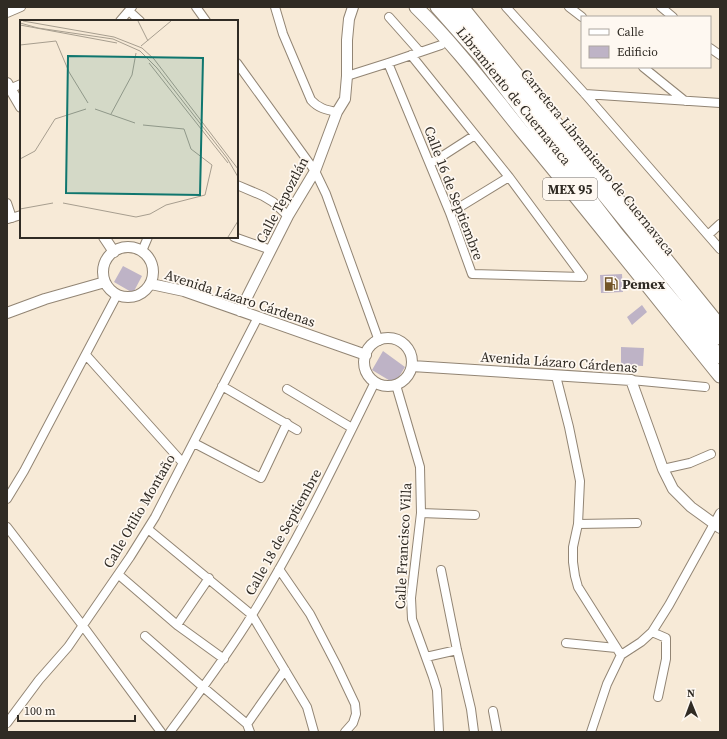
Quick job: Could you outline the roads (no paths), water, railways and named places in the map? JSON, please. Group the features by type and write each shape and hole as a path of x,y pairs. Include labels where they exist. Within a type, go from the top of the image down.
{"main road":[{"name":"Libramiento de Cuernavaca","path":"416,7 438,28 606,232 720,376"},
{"name":"Carretera Libramiento de Cuernavaca","path":"437,7 482,58 617,234 720,357"},
{"name":"Carretera Libramiento de Cuernavaca","path":"450,7 499,65 720,338"},
{"name":"Libramiento de Cuernavaca","path":"462,7 720,326"}],"street":[{"path":"7,13 20,7"},
{"path":"196,7 205,20"},
{"path":"275,7 283,34 311,100 317,106 337,112"},
{"name":"Calle Tepoztlán","path":"240,311 288,216 315,171 337,112 346,99 347,40 349,19 353,7"},
{"path":"506,7 585,94 720,249"},
{"path":"569,7 581,16"},
{"path":"661,7 672,16"},
{"path":"121,20 130,9 139,20"},
{"path":"389,17 420,52"},
{"path":"347,76 388,64 441,44"},
{"path":"711,49 720,55"},
{"path":"411,55 509,177 450,213"},
{"path":"238,64 315,171 326,194 379,341"},
{"name":"Calle 16 de Septiembre","path":"388,64 450,213 472,274 582,277 509,177"},
{"path":"644,68 685,101"},
{"path":"20,84 8,87 20,105"},
{"path":"585,94 720,103"},
{"path":"430,164 475,135"},
{"path":"238,185 273,202 288,216"},
{"path":"7,203 10,218 20,215"},
{"path":"708,235 720,224"},
{"path":"105,238 114,252"},
{"path":"142,251 148,238"},
{"path":"237,238 271,250"},
{"path":"130,247 142,251 151,262 153,269 151,284 140,295 133,298 125,298 117,295 104,282 104,265 108,258 119,249 130,247"},
{"path":"7,313 45,298 104,282"},
{"name":"Avenida Lázaro Cárdenas","path":"151,284 184,291 366,355"},
{"path":"7,499 24,471 117,295"},
{"name":"Calle Otilio Montaño","path":"7,723 39,680 68,647 119,575 148,529 182,462 194,443 258,317"},
{"path":"391,339 403,344 410,354 412,366 406,378 396,385 382,385 375,382 369,377 366,370 364,362 366,355 369,349 379,341 391,339"},
{"path":"86,355 182,462"},
{"name":"Avenida Lázaro Cárdenas","path":"412,366 631,380 705,387"},
{"path":"556,376 569,427 580,481 578,524 573,547 575,576 578,587 621,655"},
{"path":"631,380 662,469 673,488 691,507 716,526"},
{"name":"Calle 18 de Septiembre","path":"170,732 224,659 297,539 375,382"},
{"name":"Calle Francisco Villa","path":"396,385 420,467 421,514 411,598 412,619 437,690 439,732"},
{"path":"222,386 297,430"},
{"path":"287,389 352,428"},
{"path":"194,443 261,478 287,423"},
{"path":"662,469 690,463 710,454"},
{"path":"591,732 607,684 621,655 641,642 652,632 716,526 720,513"},
{"path":"421,514 475,515"},
{"path":"578,524 637,523"},
{"path":"7,527 83,626 161,732"},
{"path":"148,529 252,615 307,707 314,732"},
{"path":"279,569 310,614 355,704 356,714 353,722 345,732"},
{"path":"441,570 457,650 471,709 474,732"},
{"path":"119,575 177,625 224,659"},
{"path":"177,625 208,578"},
{"path":"652,632 666,638 666,659 658,697"},
{"path":"145,636 247,724 250,732"},
{"path":"566,643 616,648"},
{"path":"426,656 457,650"},
{"path":"247,724 285,670"},
{"path":"494,711 497,732"}],"place":[{"name":"Pemex","path":"611,284"}]}
